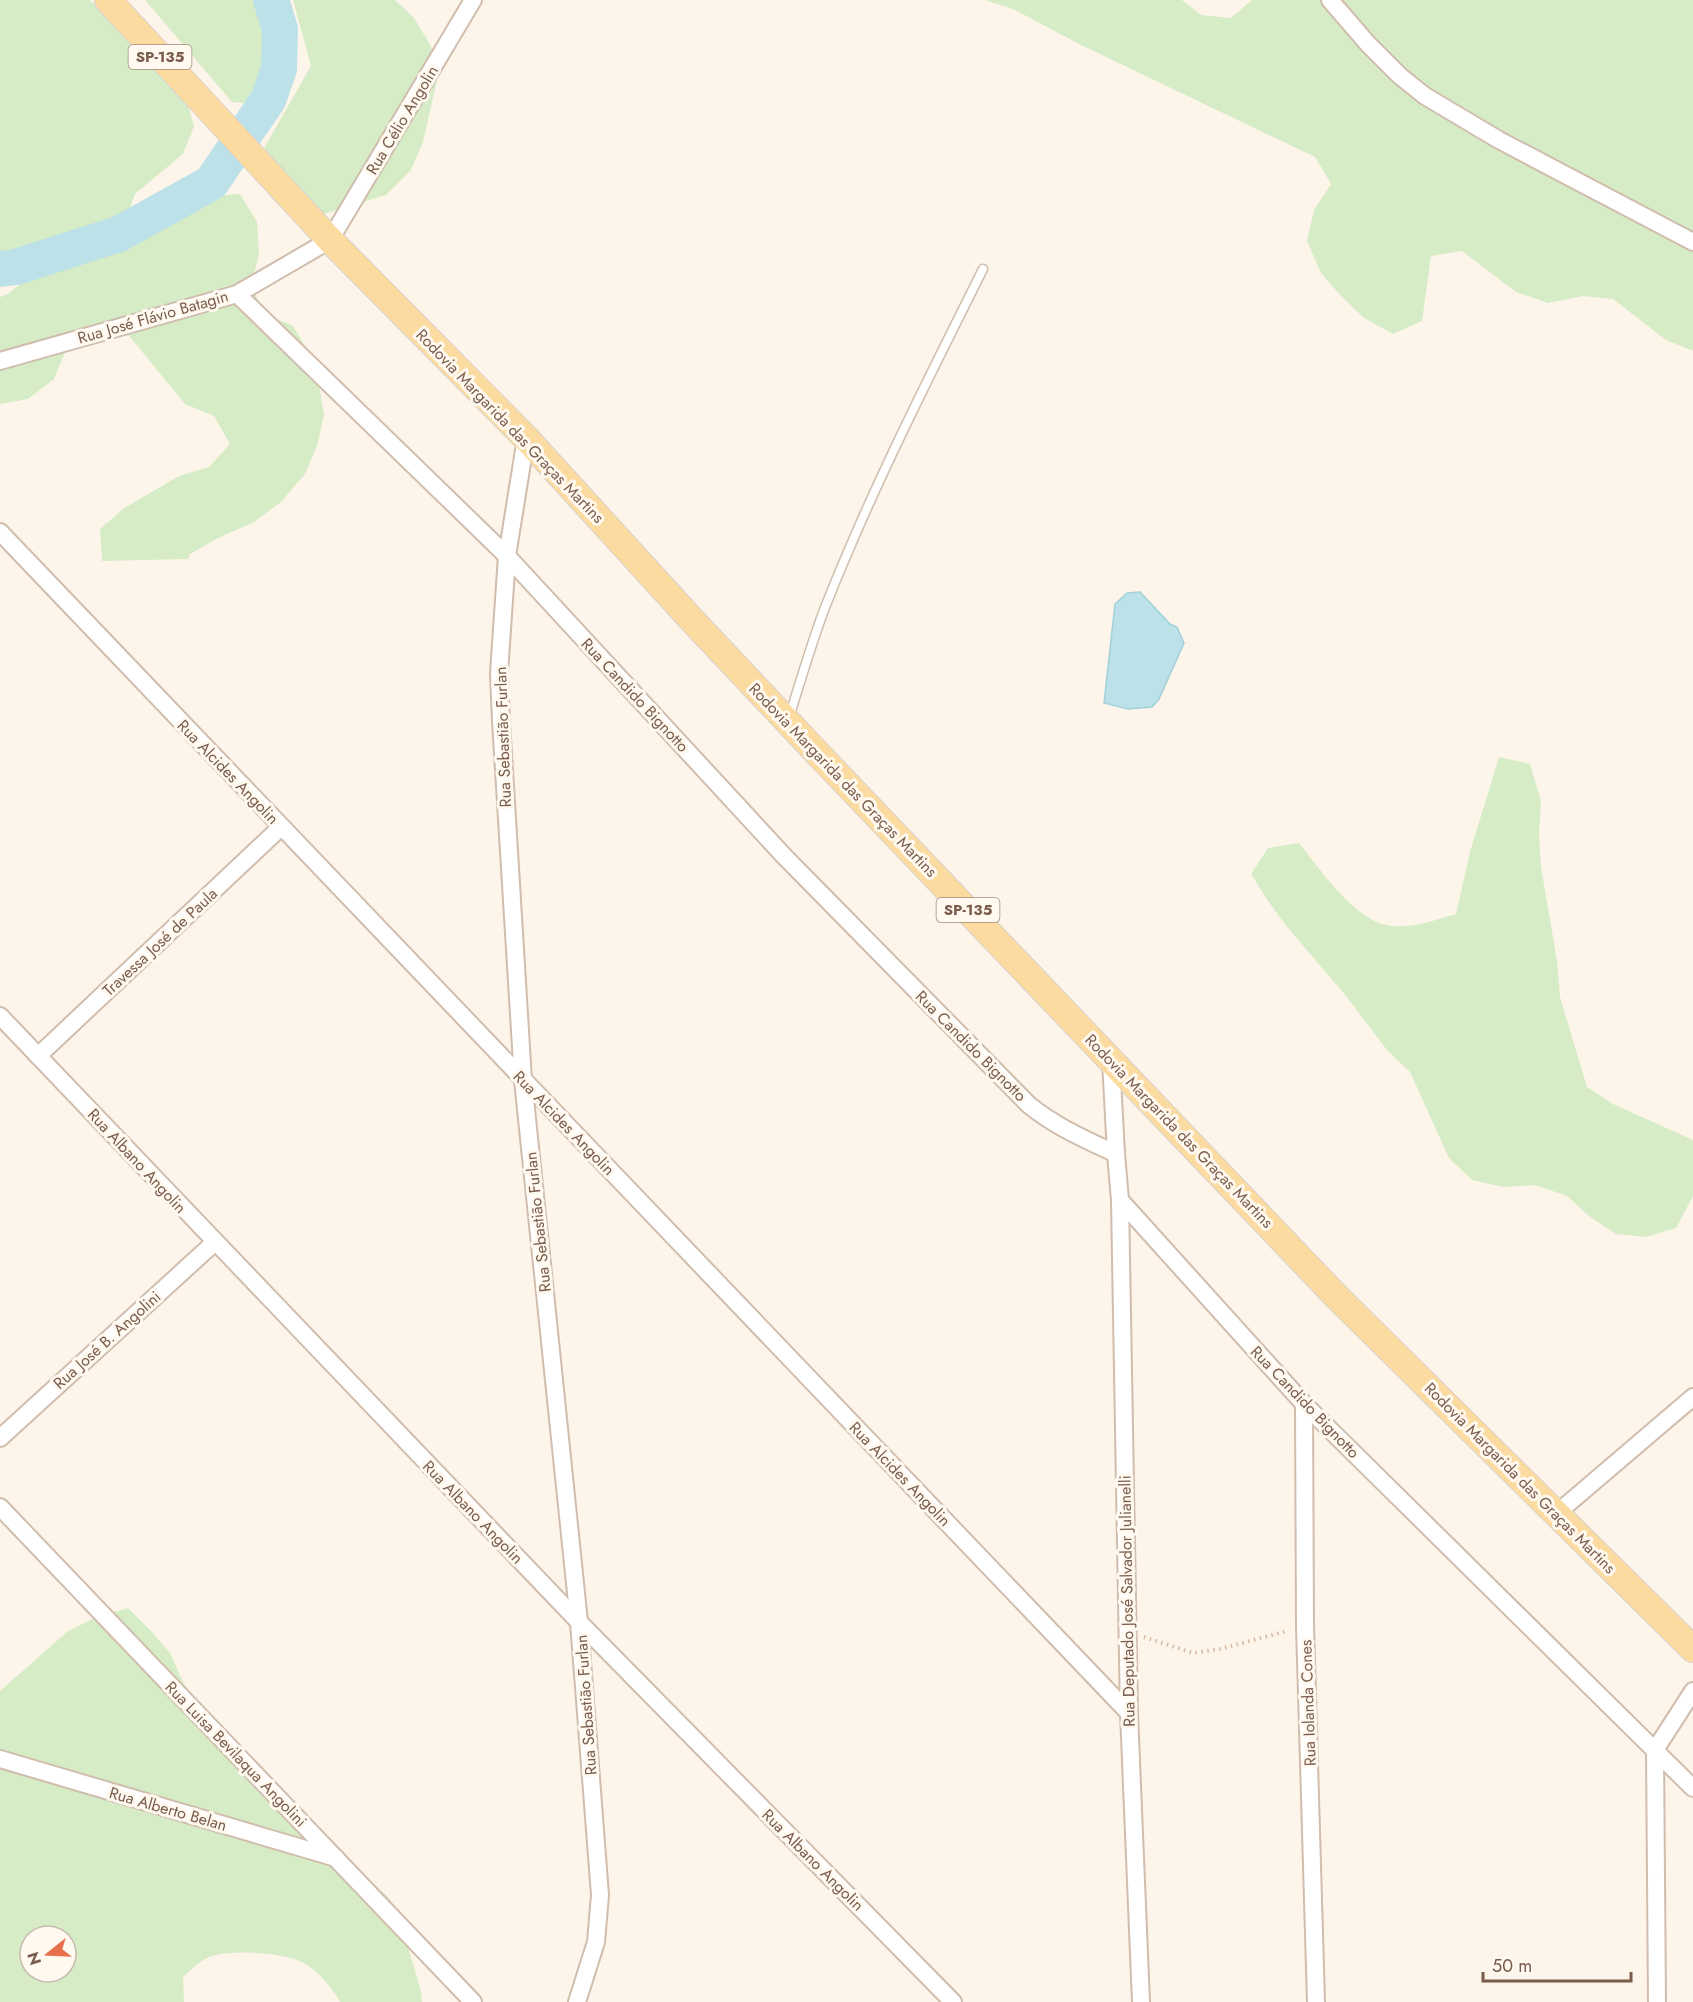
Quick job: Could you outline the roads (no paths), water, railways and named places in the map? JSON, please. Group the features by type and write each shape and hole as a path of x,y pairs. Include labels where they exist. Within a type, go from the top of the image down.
{"main road":[{"name":"Rodovia Margarida das Graças Martins","path":"110,2 330,240 526,438 691,620 1336,1296 1693,1649"}],"street":[{"name":"Rua Célio Angolin","path":"330,240 473,0"},
{"path":"1330,0 1368,44 1400,76 1425,96 1499,140 1693,242"},
{"name":"Rua José Flávio Batagin","path":"0,361 237,294 330,240"},
{"name":"Rua Candido Bignotto","path":"237,294 507,556 784,856 1029,1105 1048,1121 1116,1154"},
{"name":"Rua Sebastião Furlan","path":"526,438 507,556 501,615 500,698 523,1080 579,1622 600,1895 596,1942 577,2002"},
{"name":"Rua Alcides Angolin","path":"0,532 1129,1713"},
{"name":"Travessa José de Paula","path":"38,1056 281,827"},
{"name":"Rua Albano Angolin","path":"0,1016 579,1622 953,2002"},
{"path":"1111,1060 1120,1200"},
{"name":"Rua Candido Bignotto","path":"1120,1200 1304,1404 1693,1788"},
{"name":"Rua Deputado José Salvador Julianelli","path":"1120,1200 1129,1713 1141,2002"},
{"name":"Rua José B. Angolini","path":"0,1438 215,1242"},
{"path":"1556,1514 1693,1397"},
{"name":"Rua Iolanda Cones","path":"1304,1404 1305,1626 1316,2002"},
{"name":"Rua Luisa Bevilaqua Angolini","path":"0,1507 472,2002"},
{"path":"1657,2002 1655,1750 1693,1691"},
{"name":"Rua Alberto Belan","path":"0,1759 336,1859"}],"lane":[{"path":"788,722 820,622 840,573 875,493 983,269"}],"water":[{"path":"1140,592 1170,624 1177,627 1184,643 1159,699 1152,707 1128,709 1104,703 1115,604 1127,593"}],"waterway":[{"path":"0,269 16,267 119,234 211,183 268,100 279,69 280,29 271,0"}]}
